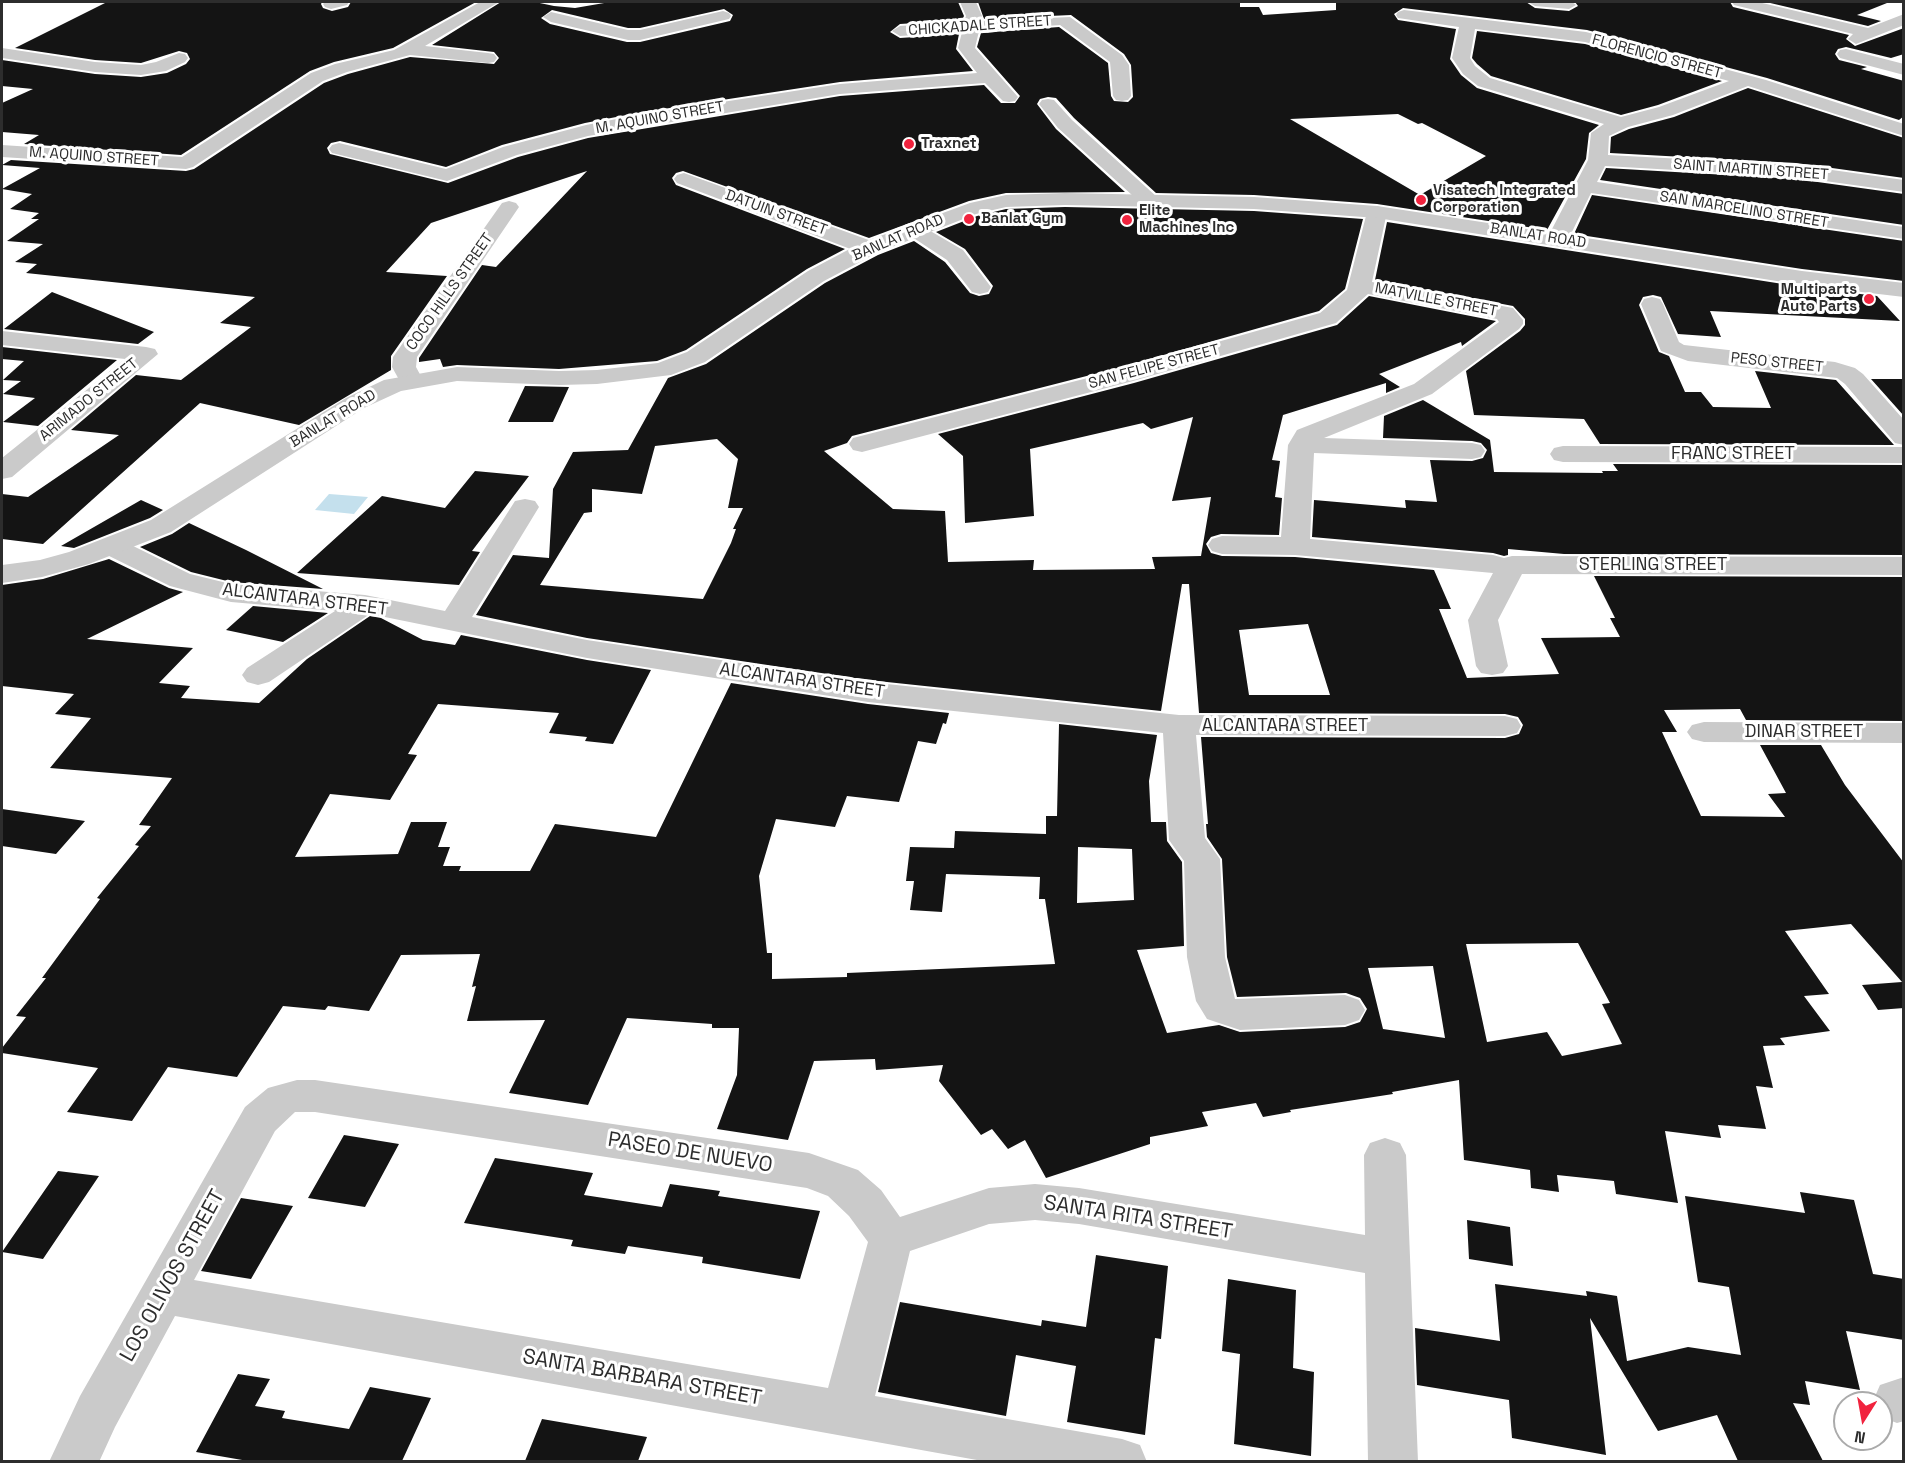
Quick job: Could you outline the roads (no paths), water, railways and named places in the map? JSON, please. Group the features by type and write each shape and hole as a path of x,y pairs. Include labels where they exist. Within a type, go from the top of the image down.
{"street":[{"path":"410,50 492,2"},
{"path":"968,2 974,16 966,48 1008,97"},
{"path":"1538,2 1569,5"},
{"path":"1740,2 1863,36 1904,20"},
{"path":"551,17 628,35 730,20 699,6"},
{"name":"FLORENCIO STREET","path":"1404,15 1586,37 1746,81 1904,130"},
{"name":"CHICKADALE STREET","path":"900,31 1064,20 1071,23 1116,59 1120,65 1122,96"},
{"path":"1468,24 1461,58 1469,70 1484,82 1621,123"},
{"path":"410,50 488,58 469,75"},
{"name":"M. AQUINO STREET","path":"2,151 186,163 317,77 341,68 410,50"},
{"path":"2,53 103,68 141,70 160,67 179,58"},
{"path":"1846,54 1904,70"},
{"name":"M. AQUINO STREET","path":"339,149 447,176 510,151 586,131 637,121 840,89 989,77"},
{"path":"1552,238 1561,233 1598,160 1600,133 1621,123 1666,111 1746,81"},
{"path":"1048,104 1065,124 1150,201"},
{"name":"SAINT MARTIN STREET","path":"1598,160 1796,171 1904,186"},
{"name":"DATUIN STREET","path":"684,179 869,248"},
{"name":"SAN MARCELINO STREET","path":"1585,186 1904,233"},
{"name":"BANLAT ROAD","path":"2,574 42,568 113,547 161,526 385,388 411,380 457,374 540,378 597,377 662,370 696,357 807,282 869,248 913,229 970,209 1006,201 1065,199 1254,203 1377,212 1802,279 1904,290"},
{"name":"COCO HILLS STREET","path":"411,380 404,367 405,357 509,207"},
{"name":"SAN FELIPE STREET","path":"862,444 1124,376 1328,318 1357,293 1377,212"},
{"path":"913,229 956,255 980,287"},
{"name":"MATVILLE STREET","path":"1301,445 1306,436 1423,389 1511,324 1511,320 1505,313 1360,286"},
{"name":"PESO STREET","path":"1652,304 1669,346 1676,350 1688,354 1835,369 1846,373 1854,379 1904,437"},
{"name":"ARIMADO STREET","path":"2,471 146,354 3,325"},
{"path":"1295,546 1301,445 1472,451"},
{"name":"FRANC STREET","path":"1563,454 1904,455"},
{"path":"453,623 525,507"},
{"path":"1222,545 1295,546 1493,564"},
{"name":"ALCANTARA STREET","path":"113,547 180,580 231,593 365,604 587,649 868,692 1179,725 1505,726"},
{"name":"STERLING STREET","path":"1492,666 1483,620 1512,565 1904,566"},
{"path":"258,675 365,604"},
{"path":"1179,725 1187,840 1202,859 1206,957 1216,1001 1221,1009 1229,1013 1251,1015 1345,1010"},
{"name":"DINAR STREET","path":"1704,732 1904,733"},
{"name":"PASEO DE NUEVO","path":"283,1099 315,1096 809,1171 843,1183 865,1203 891,1239"},
{"name":"LOS OLIVOS STREET","path":"74,1461 162,1294 260,1119 283,1099"},
{"path":"1385,1155 1393,1461"},
{"name":"SANTA RITA STREET","path":"891,1239 989,1206 1035,1202 1079,1206 1389,1258"},
{"path":"846,1413 891,1239"},
{"name":"SANTA BARBARA STREET","path":"162,1294 1122,1461"}],"water":[{"path":"329,494 368,497 354,514 315,510"}],"place":[{"name":"Traxnet","path":"909,144"},
{"name":"Visatech Integrated Corporation","path":"1421,200"},
{"name":"Banlat Gym","path":"969,219"},
{"name":"Elite Machines Inc","path":"1127,220"},
{"name":"Multiparts Auto Parts","path":"1869,299"}]}
